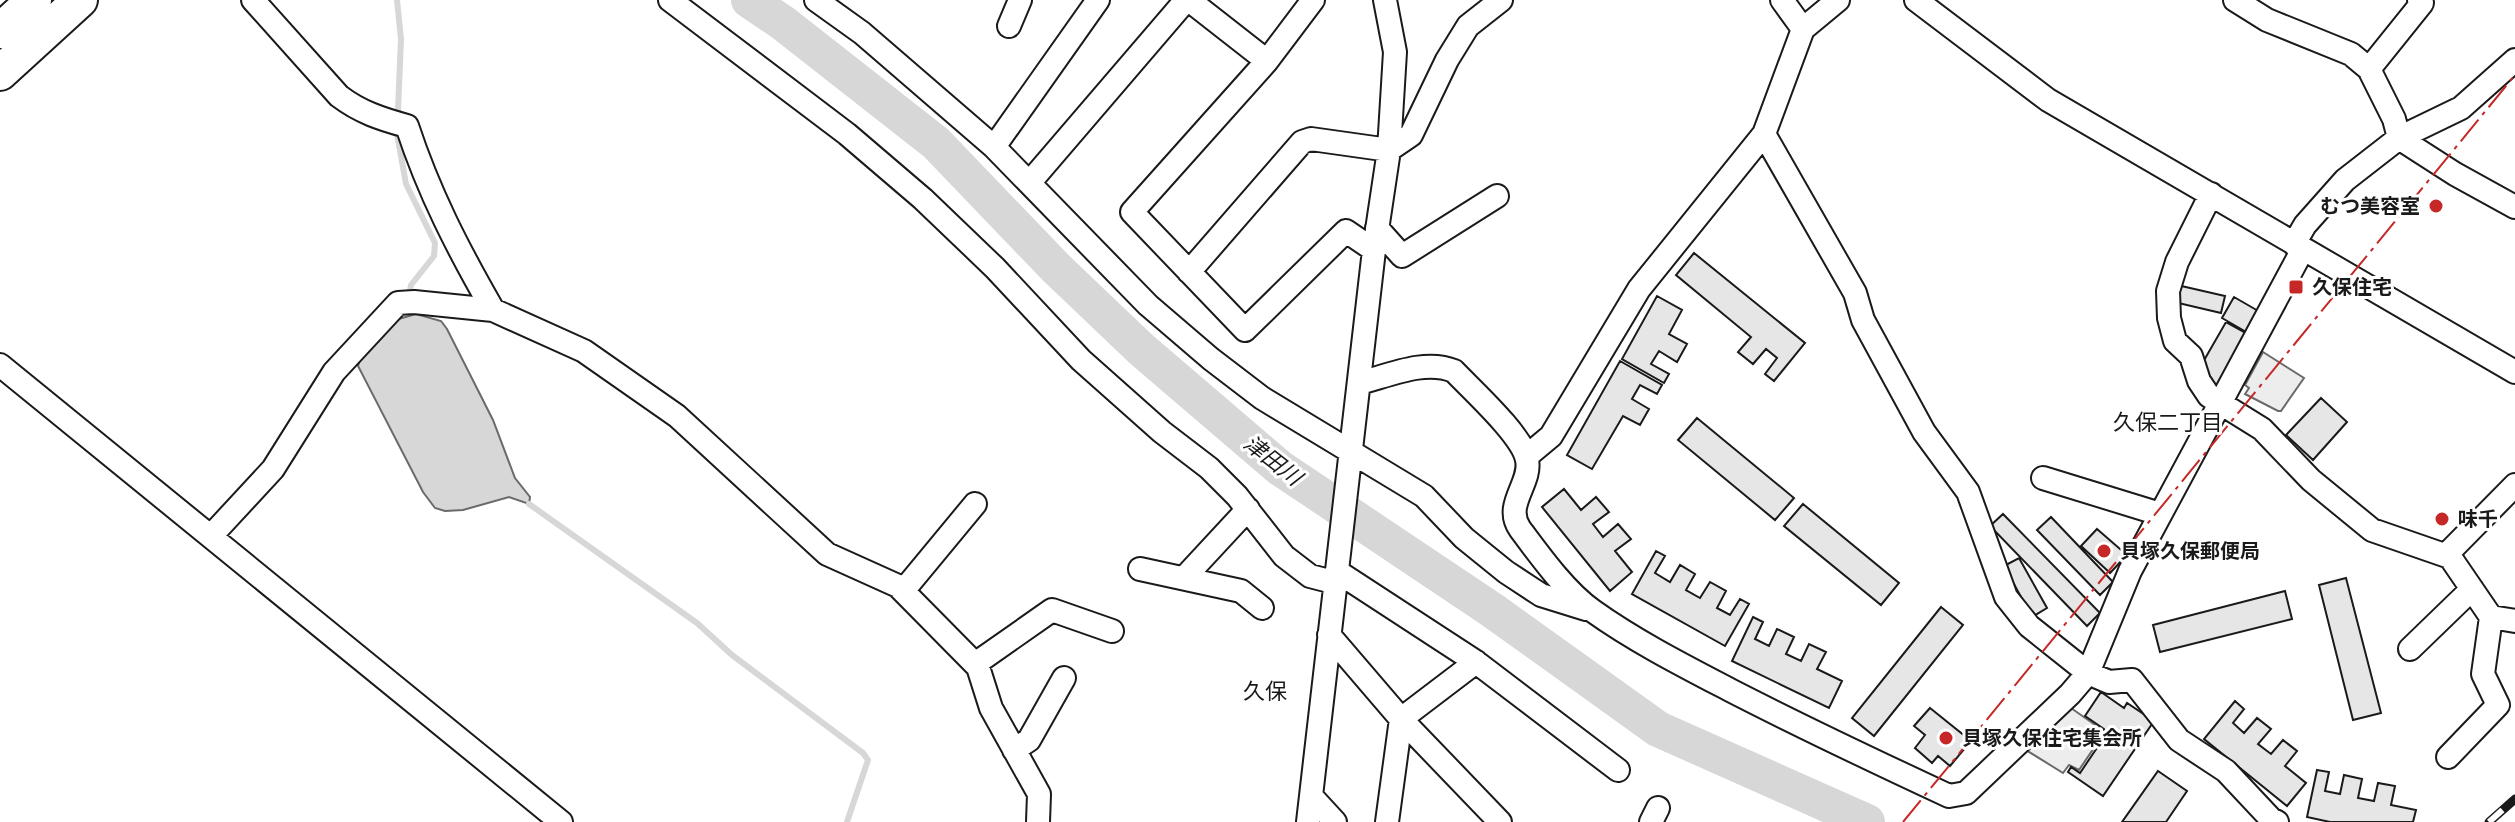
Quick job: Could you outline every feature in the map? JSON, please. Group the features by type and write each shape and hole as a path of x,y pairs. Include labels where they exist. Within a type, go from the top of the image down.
{"highway":[{"path":"0,31 34,0"},
{"path":"0,73 80,0"}],"street":[{"path":"253,0 339,96 354,108 407,126 423,174 451,236 493,310"},
{"path":"670,0 847,134 923,199 995,268 1081,360 1162,432 1209,468 1248,509 1284,556 1310,576 1337,577 1476,662 1618,770"},
{"path":"816,0 874,43 994,147 1148,305 1211,359 1262,398 1424,496 1464,538 1529,587 1541,595 1591,611 1685,666 1823,738 1949,796 1966,793 2088,673 2130,571 2220,404 2298,246 2305,225 2345,180 2399,138 2461,108 2515,60"},
{"path":"1009,26 1020,0"},
{"path":"994,147 1098,0"},
{"path":"1030,182 1187,0 1267,61"},
{"path":"1313,0 1267,61 1132,212 1245,330 1346,231 1376,239 1402,256 1497,196"},
{"path":"1308,822 1389,150 1395,52 1385,0"},
{"path":"1189,272 1302,142 1311,139 1389,150 1411,135 1447,60 1468,26 1501,0"},
{"path":"1782,0 1803,29"},
{"path":"1527,456 1551,436 1639,289 1764,134 1803,29 1838,0"},
{"path":"1916,0 2048,100 2515,372"},
{"path":"2235,0 2267,20 2351,54 2369,69 2394,119 2399,138 2515,207"},
{"path":"2369,69 2422,3 2419,0"},
{"path":"1764,134 1855,293 1863,320 1924,432 1968,492 2006,597 2029,626 2088,673 2109,682 2132,680 2179,740 2226,771 2277,822"},
{"path":"2211,194 2177,262 2168,291 2169,318 2175,341 2191,356 2199,381 2209,396 2262,429 2311,480 2372,530 2450,557"},
{"path":"211,536 273,469 334,372 406,302 493,310 584,351 677,416 827,554 898,586 978,667 991,708 1039,794 1038,822"},
{"path":"0,365 561,822"},
{"path":"1360,383 1423,367 1440,365 1454,371 1519,441 1527,456 1528,467 1514,508 1517,525 1569,590 1591,611"},
{"path":"2043,478 2160,514"},
{"path":"2448,757 2498,705 2483,674 2491,617 2450,557 2450,551 2515,485"},
{"path":"903,591 975,504"},
{"path":"1184,578 1248,509"},
{"path":"1140,569 1241,591 1262,608"},
{"path":"2410,649 2472,589"},
{"path":"975,664 1052,610 1112,631"},
{"path":"2491,617 2515,621"},
{"path":"1329,635 1401,719 1500,822"},
{"path":"1387,822 1401,719 1476,662"},
{"path":"1014,750 1029,740 1064,678"},
{"path":"1312,797 1335,822"}],"shaded area":[{"path":"416,314 441,321 447,329 493,420 515,478 530,497 529,504 509,497 463,510 445,511 435,508 423,492 358,366 361,356 395,320"},
{"path":"2263,352 2304,378 2281,411 2245,394 2249,388 2245,385"},
{"path":"2071,708 2101,729 2102,736 2079,770 2069,765 2063,773 2026,750"}],"building":[{"path":"1694,253 1805,343 1774,381 1765,374 1777,358 1766,349 1753,364 1738,352 1751,337 1676,275"},
{"path":"2177,285 2225,296 2221,313 2174,302"},
{"path":"1657,296 1682,310 1669,334 1687,344 1677,362 1659,351 1651,364 1669,374 1664,383 1622,359"},
{"path":"2234,297 2260,312 2248,333 2222,318"},
{"path":"2226,322 2246,333 2213,393 2199,369"},
{"path":"1620,361 1662,385 1657,394 1640,385 1632,399 1649,409 1640,425 1623,416 1592,469 1567,455"},
{"path":"2321,398 2347,422 2313,460 2286,435"},
{"path":"1697,418 1794,498 1775,520 1678,440"},
{"path":"1564,489 1581,510 1596,497 1609,512 1593,524 1603,537 1618,524 1631,539 1615,551 1632,572 1610,591 1542,507"},
{"path":"1803,504 1899,583 1881,605 1784,526"},
{"path":"2003,514 2100,613 2087,626 1990,526"},
{"path":"2051,517 2113,582 2100,595 2037,530"},
{"name":"貝塚久保郵便局","path":"2097,529 2127,555 2110,573 2081,546"},
{"path":"1656,551 1665,556 1655,573 1670,582 1680,565 1695,574 1686,590 1700,598 1710,582 1726,591 1717,608 1730,615 1740,599 1749,604 1725,646 1632,594"},
{"path":"2019,558 2047,608 2032,617 2004,566"},
{"path":"2346,578 2381,713 2353,720 2319,585"},
{"path":"2285,591 2292,619 2160,652 2153,625"},
{"path":"1941,607 1963,625 1874,736 1852,718"},
{"path":"1753,617 1763,622 1755,639 1769,646 1777,629 1794,637 1786,654 1801,661 1809,644 1826,652 1817,669 1842,681 1829,708 1732,661"},
{"path":"2101,692 2124,708 2127,703 2154,721 2103,796 2068,772 2071,767 2080,773 2105,736 2104,729 2085,716"},
{"path":"2235,701 2244,709 2233,723 2244,733 2257,718 2271,729 2258,744 2271,754 2283,740 2297,751 2285,766 2306,783 2287,806 2204,739"},
{"name":"貝塚久保住宅集会所","path":"1930,708 1971,741 1950,766 1938,756 1932,763 1915,748 1925,735 1914,726"},
{"path":"2317,770 2329,772 2325,791 2340,794 2344,775 2362,779 2358,798 2374,801 2378,783 2395,786 2391,805 2416,810 2413,822 2330,822 2307,817"},
{"path":"2158,771 2187,791 2166,822 2122,822"}],"waterway":[{"path":"397,0 401,39 397,134 406,184 435,243 434,256 411,285 409,296"},
{"name":"津田川","path":"749,0 936,143 1056,268 1141,349 1280,468 1492,610 1658,729 1867,822"},
{"path":"529,504 697,623 732,655 863,753 868,760 847,822"}],"railway":[{"path":"2489,822 2515,799"}],"power":[{"path":"1903,822 2515,75"}],"place":[{"name":"むつ美容室","path":"2436,206"},
{"name":"久保住宅","path":"2296,287"},
{"name":"味千","path":"2442,519"},
{"name":"貝塚久保郵便局","path":"2104,551"},
{"name":"貝塚久保住宅集会所","path":"1946,738"}],"district":[{"name":"久保二丁目","path":"2168,422"},
{"name":"久保","path":"1265,691"}]}
